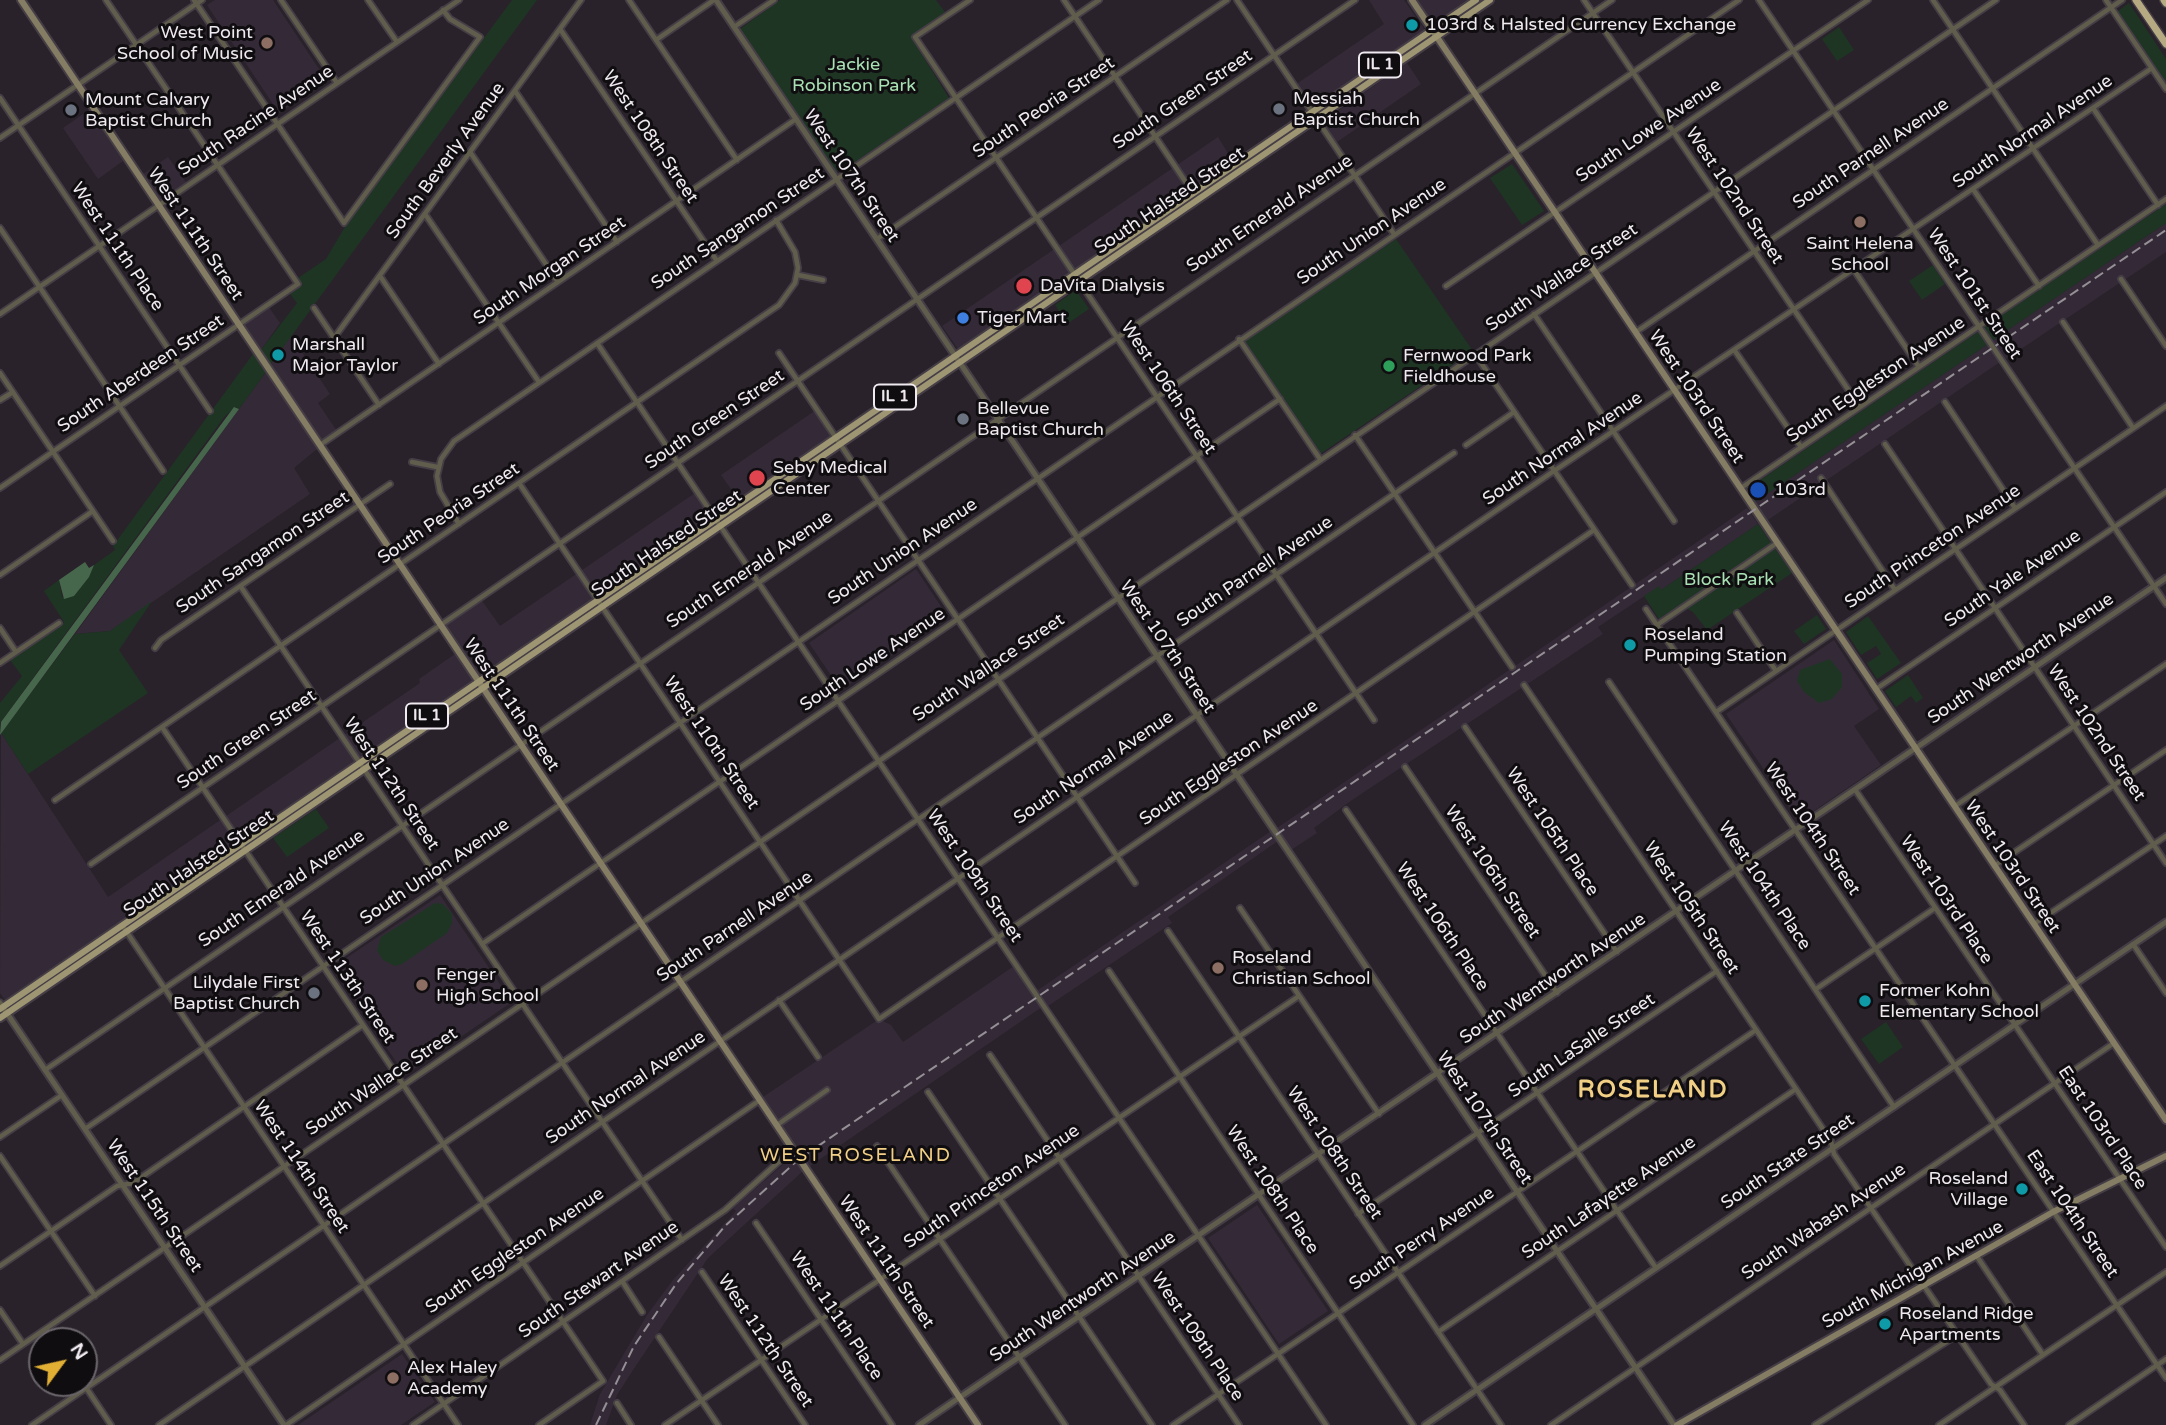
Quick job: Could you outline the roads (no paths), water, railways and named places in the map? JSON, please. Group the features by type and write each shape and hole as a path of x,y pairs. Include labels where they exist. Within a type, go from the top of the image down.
{"highway":[{"path":"2136,0 2166,44"}],"main road":[{"name":"West 111th Street","path":"21,0 978,1425"},
{"name":"West 103rd Street","path":"1412,0 2166,1120"},
{"name":"South Halsted Street","path":"1435,33 1476,0"},
{"name":"South Halsted Street","path":"2,1010 1314,115 1435,33 1490,0"},
{"name":"South Michigan Avenue","path":"1676,1425 2053,1212 2166,1156"}],"street":[{"path":"106,0 218,165"},
{"path":"281,0 337,83"},
{"path":"368,0 397,43"},
{"name":"South Beverly Avenue","path":"334,338 581,0"},
{"path":"629,0 737,160"},
{"path":"656,40 715,0"},
{"name":"West 107th Street","path":"715,0 1556,1251 1676,1425"},
{"path":"734,27 774,0"},
{"name":"West 106th Street","path":"970,0 915,37 1374,720"},
{"path":"1064,0 1195,196"},
{"name":"South Sangamon Street","path":"437,467 454,441 1099,0"},
{"name":"South Peoria Street","path":"877,239 1227,0"},
{"path":"1237,0 1394,234"},
{"name":"South Green Street","path":"91,864 1355,0"},
{"name":"West 102nd Street","path":"1584,0 1860,407"},
{"name":"South Emerald Avenue","path":"45,1070 1612,0"},
{"name":"South Union Avenue","path":"85,1129 1739,0"},
{"name":"West 101st Street","path":"1759,0 2166,604"},
{"name":"South Lowe Avenue","path":"1446,286 1868,0"},
{"path":"1933,0 2098,245"},
{"name":"South Wallace Street","path":"48,1327 1996,0"},
{"path":"2106,0 2166,89"},
{"name":"South Parnell Avenue","path":"1636,332 2122,0"},
{"path":"0,138 197,1 344,223 480,37 450,19 443,10"},
{"name":"South Racine Avenue","path":"0,314 456,1"},
{"name":"West 108th Street","path":"560,29 716,261"},
{"name":"South Normal Avenue","path":"159,1425 1226,694 2152,68"},
{"path":"515,91 617,242"},
{"name":"West 111th Place","path":"0,98 210,411"},
{"path":"2093,108 2158,205"},
{"name":"South Morgan Street","path":"320,445 796,119"},
{"path":"470,152 558,282"},
{"name":"South Aberdeen Street","path":"0,488 298,284 218,165"},
{"path":"1973,189 2039,286"},
{"name":"South Eggleston Avenue","path":"1741,488 2166,199"},
{"path":"425,214 539,382"},
{"path":"776,220 795,252 798,275 823,280"},
{"path":"0,228 163,471"},
{"path":"1854,270 1919,367"},
{"name":"South Peoria Street","path":"55,800 779,305 790,292 798,275"},
{"path":"380,276 439,364"},
{"path":"2121,279 2166,346"},
{"path":"314,309 379,405"},
{"path":"1534,314 1674,521"},
{"path":"2063,322 2133,428"},
{"path":"1239,339 1320,459"},
{"name":"West 109th Street","path":"597,342 1326,1425"},
{"path":"1735,351 1801,447"},
{"path":"779,353 1135,883"},
{"path":"1475,354 1632,585"},
{"path":"0,373 113,541"},
{"path":"0,400 12,392"},
{"name":"South Lowe Avenue","path":"482,944 1280,399"},
{"path":"1945,402 2015,508"},
{"name":"South Princeton Avenue","path":"1716,712 2166,406"},
{"path":"1466,445 1514,412"},
{"path":"1356,435 1512,667"},
{"name":"West 102nd Street","path":"1885,444 2166,863"},
{"name":"South Parnell Avenue","path":"98,1377 324,1226 1454,453"},
{"path":"412,462 437,467 440,492 459,524"},
{"path":"1821,478 1895,590"},
{"name":"West 110th Street","path":"519,483 879,1018"},
{"name":"South Sangamon Street","path":"155,648 161,640 390,484"},
{"name":"South Yale Avenue","path":"1875,689 2166,492"},
{"path":"0,575 93,512"},
{"name":"South Eggleston Avenue","path":"879,1018 1594,530"},
{"path":"1657,625 1777,543"},
{"name":"South Wentworth Avenue","path":"919,1425 2166,578"},
{"name":"West 112th Street","path":"241,587 681,1240"},
{"name":"West 104th Street","path":"1646,609 1954,1065"},
{"path":"1737,613 1776,671"},
{"path":"0,663 59,623"},
{"path":"0,628 16,652"},
{"path":"1954,806 2166,664"},
{"name":"West 104th Place","path":"1609,682 1894,1107"},
{"name":"West 105th Street","path":"1524,685 1796,1088 1923,1285 2024,1425"},
{"name":"West 113th Street","path":"162,727 603,1381 539,1425"},
{"name":"West 105th Place","path":"1465,727 1617,953"},
{"path":"1994,866 2166,750"},
{"name":"West 106th Street","path":"1405,767 1557,993"},
{"name":"West 103rd Place","path":"1856,791 2014,1024"},
{"name":"West 106th Place","path":"1346,810 1656,1268"},
{"path":"2034,924 2166,836"},
{"path":"1240,908 1379,1114"},
{"path":"1815,989 1935,908"},
{"name":"South State Street","path":"1425,1425 2166,922"},
{"name":"West 114th Street","path":"124,929 458,1425"},
{"name":"West 108th Street","path":"1168,931 1501,1425"},
{"path":"2133,944 2166,993"},
{"name":"West 108th Place","path":"1109,971 1413,1425"},
{"name":"South LaSalle Street","path":"1358,1214 1717,971"},
{"name":"South Princeton Avenue","path":"665,1425 1299,996"},
{"path":"779,1000 818,1057"},
{"name":"West 115th Street","path":"2,1010 285,1425"},
{"name":"East 103rd Place","path":"2014,1024 2166,1247"},
{"path":"0,1266 122,1185 133,1183 363,1025"},
{"name":"South Perry Avenue","path":"1173,1425 1756,1030"},
{"name":"South Wabash Avenue","path":"1551,1425 2114,1043"},
{"name":"West 109th Place","path":"990,1055 1239,1425"},
{"name":"East 104th Street","path":"1954,1065 2166,1378"},
{"name":"South Lafayette Avenue","path":"1438,1332 1796,1088"},
{"path":"776,1125 827,1090"},
{"path":"928,1092 1152,1425"},
{"path":"0,1137 62,1095"},
{"name":"South Eggleston Avenue","path":"285,1425 760,1100"},
{"path":"877,1146 1065,1425"},
{"name":"South Stewart Avenue","path":"413,1425 734,1203 793,1149"},
{"path":"0,1156 95,1296"},
{"name":"West 111th Place","path":"756,1223 892,1425"},
{"path":"1976,1255 2043,1355"},
{"name":"West 112th Street","path":"702,1272 805,1425"},
{"path":"1940,1425 2166,1272"},
{"path":"622,1281 642,1312"},
{"path":"0,1310 23,1344"},
{"path":"1815,1425 1957,1335"},
{"path":"659,1337 718,1425"},
{"name":"South Wallace Street","path":"0,1360 28,1341"},
{"path":"2069,1425 2166,1359"},
{"name":"South Parnell Avenue","path":"32,1425 69,1397"},
{"path":"93,1397 111,1425"},
{"path":"617,1403 631,1425"}],"railway":[{"path":"596,1425 634,1346 676,1284 725,1226 799,1159 2166,230"}],"place":[{"name":"103rd & Halsted Currency Exchange","path":"1412,25"},
{"name":"West Point School of Music","path":"267,43"},
{"name":"Messiah Baptist Church","path":"1279,109"},
{"name":"Mount Calvary Baptist Church","path":"71,110"},
{"name":"Saint Helena School","path":"1860,222"},
{"name":"DaVita Dialysis","path":"1024,286"},
{"name":"Tiger Mart","path":"963,318"},
{"name":"Marshall Major Taylor","path":"278,355"},
{"name":"Fernwood Park Fieldhouse","path":"1389,366"},
{"name":"Bellevue Baptist Church","path":"963,419"},
{"name":"Seby Medical Center","path":"757,478"},
{"name":"103rd","path":"1758,490"},
{"name":"Roseland Pumping Station","path":"1630,645"},
{"name":"Roseland Christian School","path":"1218,968"},
{"name":"Fenger High School","path":"422,985"},
{"name":"Lilydale First Baptist Church","path":"314,993"},
{"name":"Former Kohn Elementary School","path":"1865,1001"},
{"name":"Roseland Village","path":"2022,1189"},
{"name":"Roseland Ridge Apartments","path":"1885,1324"},
{"name":"Alex Haley Academy","path":"393,1378"}],"district":[{"name":"ROSELAND","path":"1653,1091"},
{"name":"WEST ROSELAND","path":"856,1156"}],"park label":[{"name":"Jackie Robinson Park","path":"854,75"},
{"name":"Block Park","path":"1729,580"}]}
